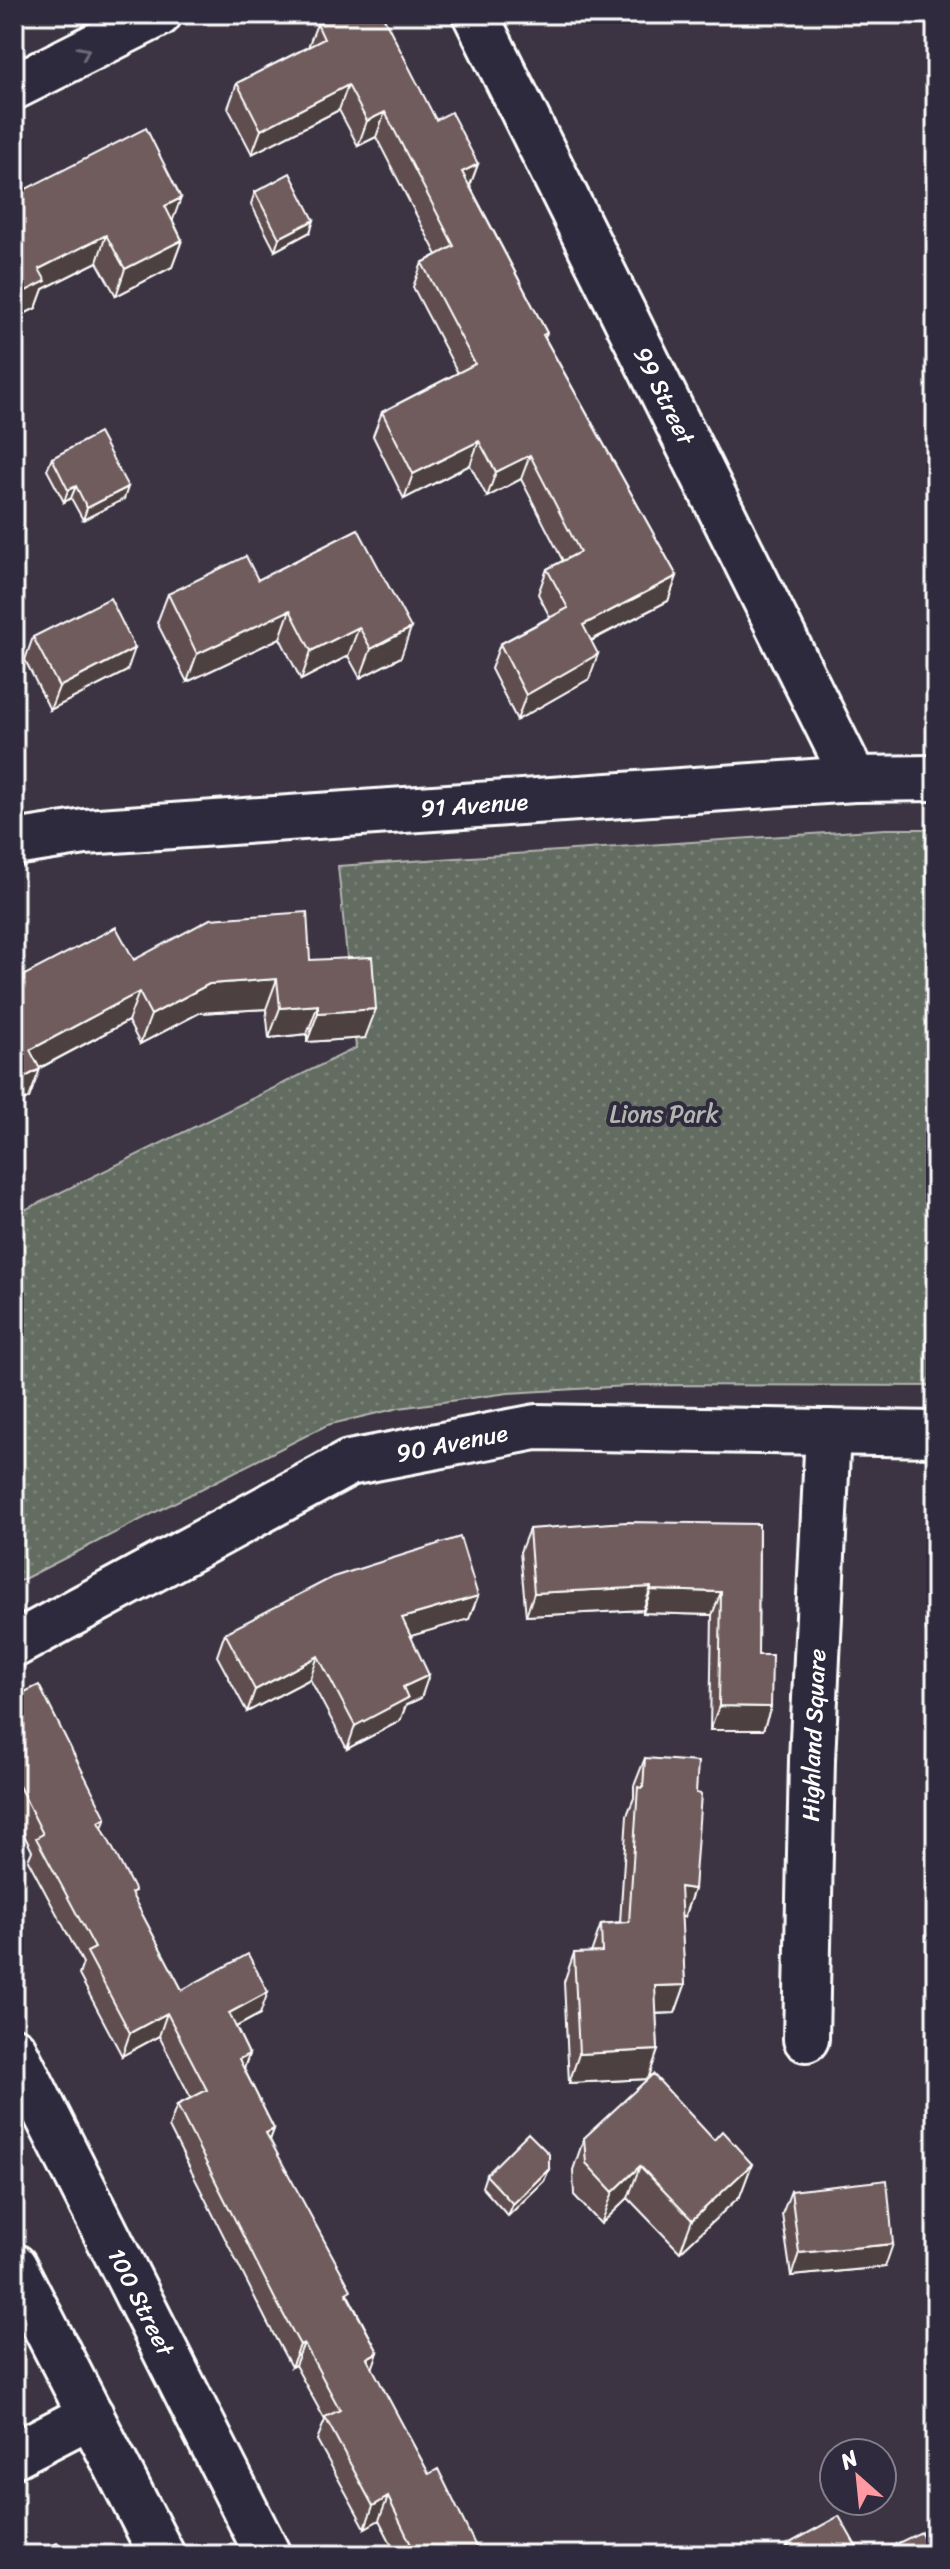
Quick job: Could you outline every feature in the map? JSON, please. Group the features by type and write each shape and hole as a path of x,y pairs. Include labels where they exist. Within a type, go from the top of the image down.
{"street":[{"path":"14,87 159,14"},
{"name":"99 Street","path":"475,14 854,779"},
{"name":"91 Avenue","path":"14,843 85,832 854,779 936,778"},
{"name":"90 Avenue","path":"14,1645 349,1463 536,1427 936,1434"},
{"name":"Highland Square","path":"806,2039 812,1760 828,1432"},
{"name":"100 Street","path":"14,2050 268,2555"},
{"path":"14,2266 162,2555"},
{"path":"14,2455 91,2415"}],"green space":[{"name":"Lions Park","path":"885,829 936,829 936,1386 645,1385 508,1393 399,1408 327,1425 14,1584 14,1215 356,1048 338,866"}],"building":[{"path":"335,14 382,14 436,120 451,112 478,164 462,172 547,333 543,335 677,576 583,625 598,654 526,695 500,644 568,608 547,569 580,552 530,455 496,472 479,441 413,474 382,412 475,364 422,263 454,246 385,112 367,121 348,85 261,130 237,83 324,39 317,24"},
{"path":"146,128 181,198 165,206 182,240 125,269 106,235 39,269 46,281 14,297 14,195"},
{"path":"290,173 314,220 279,238 255,192"},
{"path":"99,433 128,487 87,508 76,486 68,490 52,458"},
{"path":"358,529 411,628 371,649 359,627 311,651 290,610 197,654 168,594 246,556 258,580"},
{"path":"110,598 135,648 59,687 33,637"},
{"path":"307,912 310,960 372,957 376,1009 318,1013 318,1005 280,1008 277,979 209,984 151,1015 139,992 30,1050 40,1069 14,1083 14,969 19,978 116,927 134,960 210,919"},
{"path":"626,1522 759,1524 758,1655 772,1655 771,1707 719,1706 721,1592 651,1590 651,1587 534,1593 529,1529"},
{"path":"460,1537 478,1596 402,1618 429,1675 403,1687 408,1698 355,1726 318,1656 255,1690 225,1633 333,1577"},
{"path":"936,1542 936,1605 935,1605"},
{"path":"39,1685 106,1818 99,1822 135,1891 131,1893 182,1990 248,1954 268,1992 229,2013 249,2054 239,2059 274,2129 266,2133 351,2290 346,2293 378,2352 367,2358 429,2474 438,2469 480,2555 416,2555 388,2497 373,2506 325,2417 340,2410 304,2343 300,2345 275,2299 177,2105 207,2090 167,2013 130,2033 87,1952 95,1948 36,1838 43,1834 14,1776 14,1697"},
{"path":"645,1758 698,1762 696,1793 701,1794 694,1889 680,1887 685,1985 655,1986 658,2050 579,2054 574,1953 602,1952 601,1924 629,1922 638,1787 643,1788"},
{"path":"653,2074 714,2140 722,2131 752,2164 692,2220 640,2166 613,2192 586,2163 584,2138"},
{"path":"528,2133 549,2154 549,2169 513,2204 486,2175"},
{"path":"887,2180 893,2244 799,2253 791,2191"},
{"path":"840,2517 861,2555 794,2555 788,2544"},
{"path":"921,2532 932,2555 873,2555"},
{"path":"57,2543 63,2555 33,2555"},
{"path":"95,2549 98,2555 83,2555"}]}
